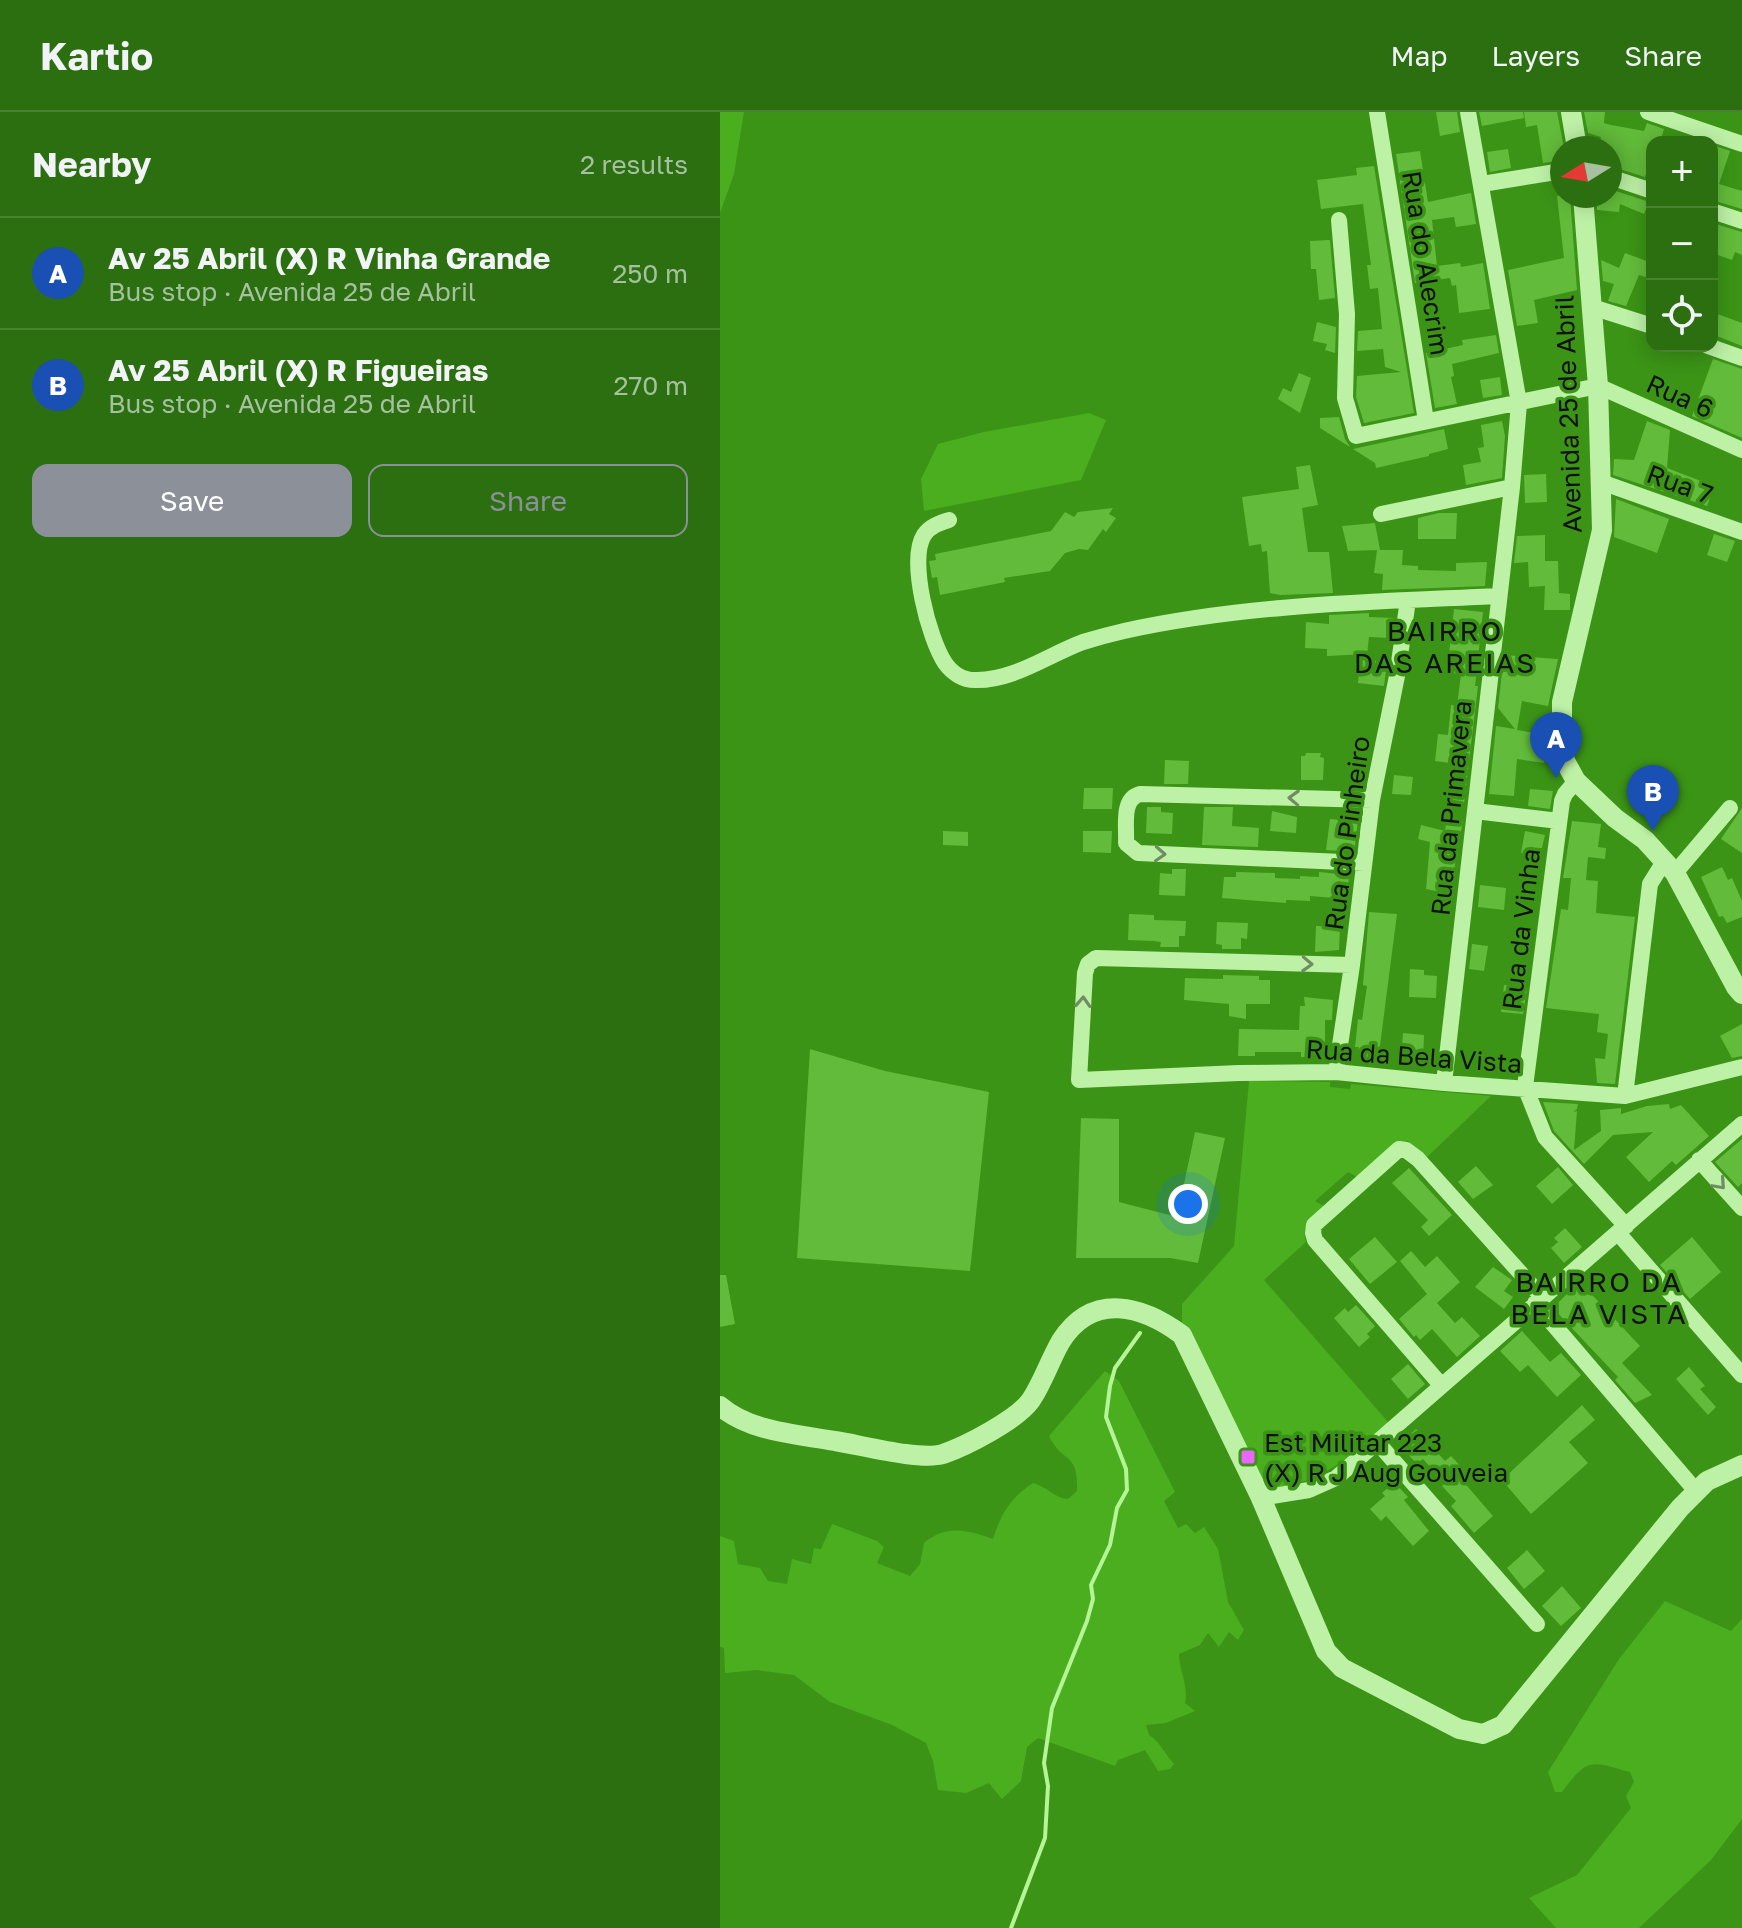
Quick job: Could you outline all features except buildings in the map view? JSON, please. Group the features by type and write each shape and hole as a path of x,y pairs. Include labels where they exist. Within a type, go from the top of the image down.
{"street":[{"name":"Rua do Alecrim","path":"1377,112 1426,421"},
{"name":"Rua da Primavera","path":"1444,1083 1519,403 1468,112"},
{"path":"1571,112 1575,136"},
{"path":"1648,112 1742,144"},
{"path":"1482,184 1550,173"},
{"path":"1622,181 1646,189"},
{"name":"Avenida 25 de Abril","path":"1584,208 1598,386 1602,530 1562,702 1565,761 1576,781 1670,866 1742,994"},
{"path":"1718,213 1742,221"},
{"path":"1339,220 1347,314 1345,398 1356,436 1598,386"},
{"path":"1592,307 1646,324"},
{"path":"1718,350 1742,358"},
{"name":"Rua 6","path":"1598,386 1742,450"},
{"name":"Rua 7","path":"1601,482 1742,532"},
{"path":"1381,514 1512,487"},
{"path":"949,520 934,525 925,534 918,549 916,567 938,649 956,674 972,680 999,679 1085,642 1125,631 1274,607 1498,596"},
{"name":"Rua do Pinheiro","path":"1336,1072 1372,800 1397,676 1408,600"},
{"name":"Rua da Vinha","path":"1525,1087 1559,821 1565,794 1576,781"},
{"path":"1364,863 1138,853 1126,843 1128,803 1132,796 1140,794 1372,800"},
{"path":"1625,1096 1650,884 1730,808"},
{"path":"1475,811 1559,821"},
{"name":"Rua da Bela Vista","path":"1352,965 1096,958 1088,964 1085,973 1079,1080 1336,1072 1625,1096 1742,1067"},
{"path":"1525,1087 1545,1137 1742,1375"},
{"path":"1261,1498 1309,1490 1336,1478 1742,1124"},
{"path":"1441,1385 1315,1240 1313,1233 1314,1225 1399,1149 1418,1159 1696,1491"},
{"path":"1699,1160 1742,1208"},
{"path":"720,1406 740,1420 772,1429 918,1455 942,1454 973,1440 1020,1411 1030,1401 1062,1339 1079,1320 1098,1311 1120,1307 1142,1311 1160,1319 1182,1335 1261,1498 1326,1651 1342,1668 1459,1729 1483,1734 1503,1725 1696,1491 1707,1481 1742,1465"},
{"path":"1377,1442 1537,1624"}],"green space":[{"path":"720,112 744,112 734,174 720,213"},
{"path":"1089,413 1106,420 1081,480 924,511 921,479 938,444 984,432"},
{"path":"1249,1081 1330,1082 1330,1087 1350,1089 1351,1084 1491,1096 1425,1159 1408,1141 1393,1144 1357,1177 1348,1172 1315,1201 1324,1206 1306,1226 1306,1242 1264,1280 1389,1423 1345,1459 1317,1476 1283,1487 1261,1490 1182,1327 1182,1304 1234,1246"},
{"path":"1105,1371 1119,1381 1175,1492 1164,1501 1178,1528 1186,1524 1195,1533 1204,1527 1218,1549 1228,1602 1244,1630 1238,1640 1229,1632 1219,1647 1208,1633 1200,1645 1179,1654 1186,1691 1185,1703 1195,1711 1166,1723 1146,1725 1149,1735 1174,1764 1170,1769 1158,1771 1145,1750 1118,1760 1115,1766 1038,1738 1027,1747 1021,1781 1002,1799 989,1783 966,1793 938,1790 926,1743 892,1725 830,1702 794,1675 757,1670 725,1673 724,1648 720,1647 720,1536 734,1541 738,1564 760,1568 768,1581 787,1584 792,1559 811,1564 814,1548 821,1549 832,1524 877,1541 884,1547 877,1563 910,1576 920,1564 924,1543 932,1537 957,1530 993,1539 1007,1507 1033,1483 1068,1499 1077,1491 1072,1463 1049,1436"},
{"path":"1665,1601 1731,1631 1742,1619 1742,1819 1711,1860 1639,1928 1556,1928 1529,1898 1577,1875 1631,1808 1626,1796 1634,1782 1630,1772 1598,1764 1584,1767 1562,1792 1555,1792 1548,1772 1619,1659"}],"waterway":[{"path":"1011,1928 1045,1838 1048,1786 1044,1763 1052,1708 1087,1621 1093,1599 1091,1585 1110,1545 1117,1508 1127,1490 1126,1469 1106,1417 1115,1368 1140,1333"}],"place":[{"name":"Av 25 Abril (X) R Vinha Grande","path":"1556,778"},
{"name":"Av 25 Abril (X) R Figueiras","path":"1653,831"},
{"name":"Est Militar 223 (X) R J Aug Gouveia","path":"1248,1457"}],"district":[{"name":"BAIRRO DAS AREIAS","path":"1445,646"},
{"name":"BAIRRO DA BELA VISTA","path":"1599,1297"}]}
